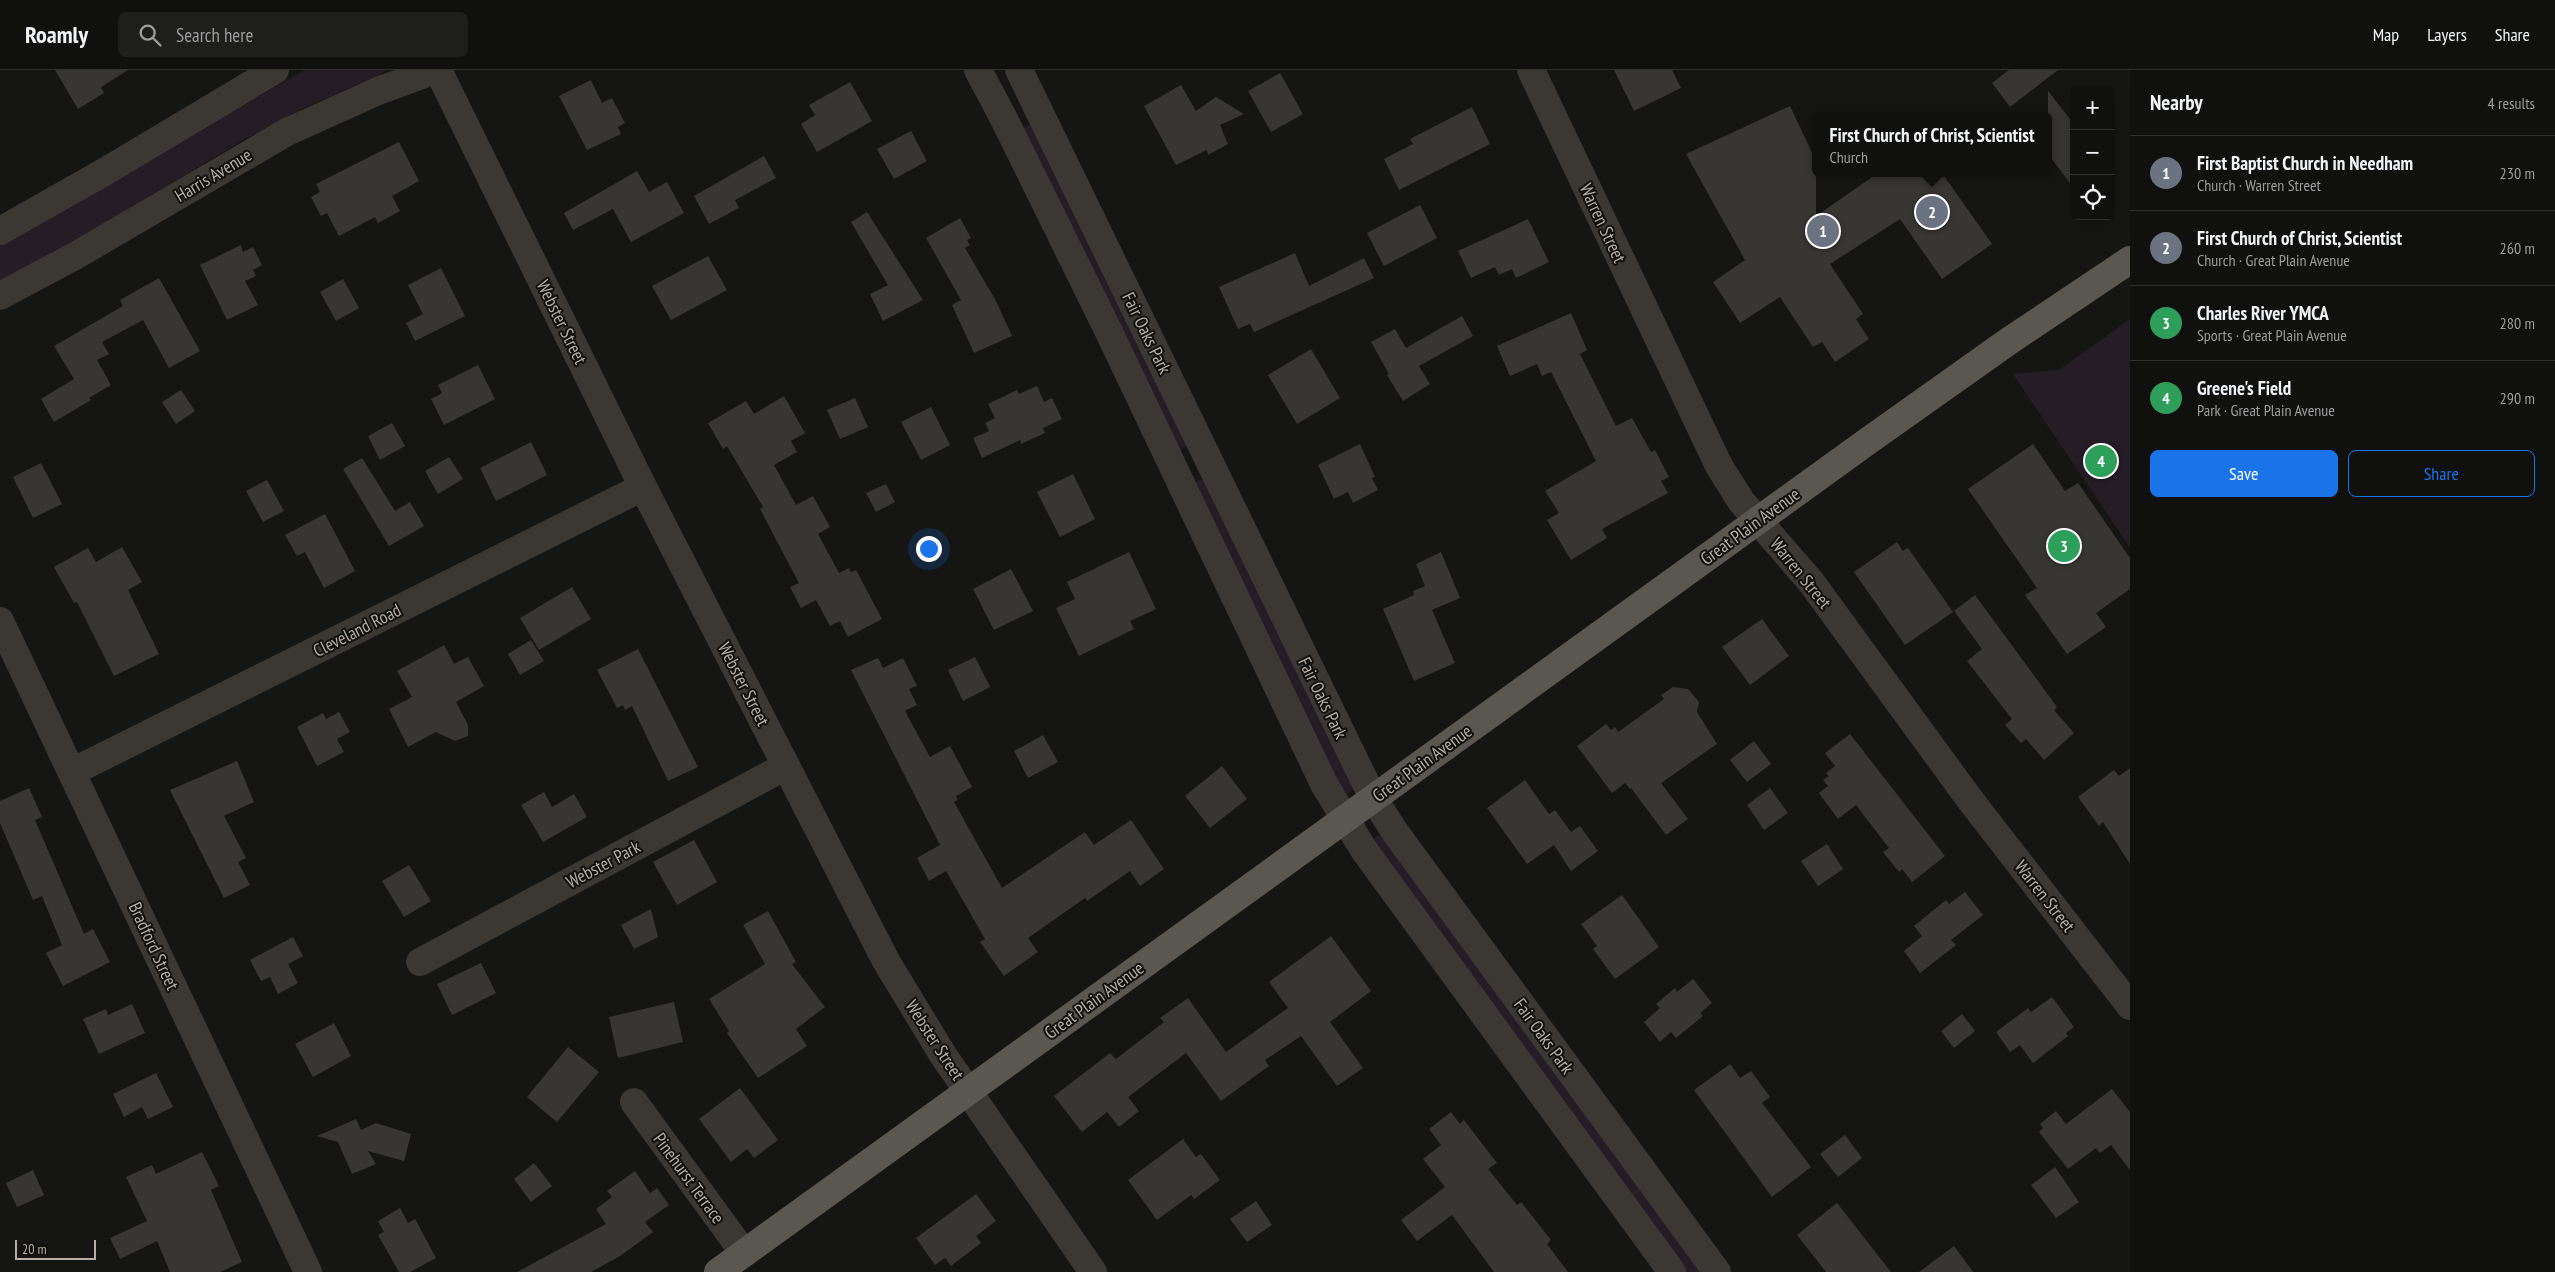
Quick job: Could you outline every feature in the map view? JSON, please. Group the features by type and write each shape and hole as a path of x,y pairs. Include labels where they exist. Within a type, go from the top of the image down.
{"main road":[{"name":"Great Plain Avenue","path":"718,1272 2002,346 2130,260"}],"street":[{"path":"0,230 106,171 275,70"},
{"name":"Harris Avenue","path":"0,296 75,256 287,132 378,91 437,70"},
{"name":"Webster Street","path":"437,70 643,487 886,961 968,1091 1093,1272"},
{"name":"Fair Oaks Park","path":"978,70 1003,116 1324,784 1344,819 1364,850 1672,1272"},
{"name":"Fair Oaks Park","path":"1018,70 1035,101 1373,798 1395,832 1717,1272"},
{"name":"Warren Street","path":"1531,70 1719,466 1741,501 1811,582 1971,802 2130,1006"},
{"path":"1003,116 1035,101"},
{"path":"1175,472 1206,456"},
{"name":"Cleveland Road","path":"72,772 643,487"},
{"name":"Bradford Street","path":"0,621 308,1272"},
{"name":"Webster Park","path":"420,962 786,766"},
{"name":"Pinehurst Terrace","path":"634,1102 744,1253"}],"shaded area":[{"path":"305,70 385,70 380,75 308,106 241,141 104,224 0,282 0,244"},
{"path":"1030,124 1187,445 1180,451 1022,129"},
{"path":"2130,319 2130,548 2013,374 2059,370"},
{"path":"1205,479 1355,787 1349,794 1342,794 1195,481"},
{"path":"1383,835 1704,1272 1683,1272 1371,841 1377,836"}],"building":[{"path":"55,70 128,70 101,87 104,93 78,109"},
{"path":"1614,70 1672,70 1681,88 1634,111"},
{"path":"2009,70 2058,70 2010,107 1992,83"},
{"path":"1280,73 1303,114 1271,132 1248,91"},
{"path":"591,80 602,103 612,98 625,123 618,127 621,134 587,150 559,96"},
{"path":"850,82 872,121 817,152 801,124 815,115 809,105"},
{"path":"1181,85 1196,111 1216,97 1244,114 1220,125 1228,144 1208,155 1207,150 1176,165 1144,106"},
{"path":"2048,91 2070,119 2070,183 2052,159 2052,112 2048,112"},
{"path":"1790,106 1812,153 1812,177 1816,177 1816,216 1872,177 1945,177 1992,244 1942,279 1900,219 1830,264 1863,314 1856,319 1869,339 1835,362 1822,342 1813,347 1780,297 1740,323 1713,282 1745,260 1686,154"},
{"path":"1472,107 1490,144 1399,190 1384,159 1413,144 1410,139"},
{"path":"911,131 927,161 894,179 877,149"},
{"path":"399,142 419,181 392,196 400,211 378,223 375,217 339,236 327,213 321,216 311,197 320,192 316,184"},
{"path":"764,156 776,178 735,200 739,208 709,224 694,196"},
{"path":"637,171 649,192 667,182 684,213 631,242 613,209 573,230 564,213"},
{"path":"1420,205 1437,238 1384,266 1367,233"},
{"path":"867,212 923,300 883,321 870,294 888,285 851,222"},
{"path":"960,218 971,238 967,240 970,245 965,248 996,301 1012,336 974,353 952,305 961,300 926,238"},
{"path":"1528,219 1549,262 1516,278 1512,269 1499,275 1495,267 1471,278 1458,251"},
{"path":"241,245 243,252 253,247 262,265 253,270 256,276 245,281 258,305 227,320 200,265"},
{"path":"1295,253 1309,286 1364,258 1374,278 1254,332 1250,324 1238,329 1219,287"},
{"path":"708,256 727,290 671,320 652,286"},
{"path":"441,268 465,316 415,341 406,323 423,314 408,285"},
{"path":"159,278 200,351 169,368 143,320 102,342 109,354 97,360 111,385 89,398 91,400 54,422 41,399 74,379 54,346 123,306 120,300"},
{"path":"343,279 359,308 336,321 320,292"},
{"path":"1571,313 1587,350 1580,354 1616,426 1632,418 1651,452 1655,450 1669,477 1661,481 1668,493 1602,529 1607,538 1571,560 1547,520 1559,513 1545,491 1596,461 1551,372 1542,376 1537,364 1510,376 1497,346"},
{"path":"1462,316 1473,336 1419,366 1430,384 1403,401 1387,375 1389,374 1371,342 1395,329 1406,348"},
{"path":"1311,349 1340,398 1297,424 1268,375"},
{"path":"478,365 495,399 444,425 431,399 442,393 438,385"},
{"path":"1037,386 1044,402 1052,398 1062,419 1043,428 1045,433 1021,444 1020,440 982,458 973,438 989,431 985,423 995,418 988,404 1017,390 1019,394"},
{"path":"181,390 195,411 176,424 162,402"},
{"path":"784,396 805,433 791,441 797,452 774,465 796,505 813,496 830,527 818,534 839,573 849,568 851,572 856,570 882,619 848,637 840,621 830,626 816,600 801,608 790,587 799,583 760,509 763,507 727,446 723,449 708,423 746,401 754,414"},
{"path":"855,398 868,427 840,439 827,410"},
{"path":"931,407 950,445 921,460 901,422"},
{"path":"392,423 405,446 380,460 368,436"},
{"path":"531,442 547,475 496,501 480,468"},
{"path":"1360,444 1375,477 1372,478 1378,490 1353,503 1348,492 1334,499 1318,465"},
{"path":"2033,444 2065,491 2078,483 2130,558 2130,589 2096,613 2106,627 2067,654 2025,595 2037,588 1968,489"},
{"path":"449,457 463,479 438,494 425,471"},
{"path":"362,458 395,511 410,502 424,526 389,546 343,469"},
{"path":"41,463 62,504 33,518 13,477"},
{"path":"1073,474 1095,519 1060,537 1037,492"},
{"path":"267,480 284,511 263,522 246,491"},
{"path":"886,484 895,502 876,512 866,493"},
{"path":"325,514 355,571 324,588 305,552 297,556 285,535"},
{"path":"1897,542 1903,551 1908,548 1953,612 1905,645 1854,572"},
{"path":"122,547 142,582 128,590 159,654 114,676 77,602 74,603 54,567 88,548 96,562"},
{"path":"1129,552 1156,609 1130,621 1134,629 1079,656 1056,608 1075,599 1067,582"},
{"path":"1441,552 1460,598 1432,610 1455,663 1414,681 1383,609 1414,595 1413,591 1425,586 1416,564"},
{"path":"1011,569 1033,611 994,630 973,589"},
{"path":"572,587 591,619 539,650 520,618"},
{"path":"1975,595 2057,707 2054,710 2074,733 2044,760 2026,739 2021,743 2005,725 2012,719 1967,661 1982,649 1954,611"},
{"path":"1762,619 1789,656 1750,685 1722,647"},
{"path":"531,640 544,661 520,675 508,654"},
{"path":"444,645 454,664 468,657 484,686 456,702 468,725 468,736 455,741 436,732 408,747 389,709 412,697 397,671"},
{"path":"638,649 698,767 668,781 632,706 625,710 623,705 617,708 597,670"},
{"path":"975,657 990,687 963,701 948,670"},
{"path":"878,658 883,668 903,658 917,686 909,689 917,705 905,711 930,757 950,746 972,787 956,796 958,800 954,802 1002,888 1085,832 1094,845 1131,820 1164,869 1140,886 1130,871 1087,901 1085,898 1028,938 1038,952 1004,976 980,942 985,939 946,871 929,881 917,858 940,845 851,670"},
{"path":"1673,687 1688,689 1699,702 1697,712 1717,744 1661,783 1688,819 1666,835 1631,788 1625,783 1612,793 1577,746 1606,724 1611,730 1615,727 1618,732 1664,699 1661,695"},
{"path":"339,712 350,732 337,739 344,752 317,766 297,727 323,713 326,719"},
{"path":"1850,734 1945,856 1912,882 1902,869 1899,872 1883,852 1889,848 1856,805 1838,819 1819,793 1828,786 1823,780 1829,776 1826,773 1835,766 1825,753"},
{"path":"1043,735 1058,762 1028,778 1014,751"},
{"path":"1754,741 1771,764 1747,782 1730,760"},
{"path":"237,761 254,802 224,816 246,858 238,862 250,885 224,898 170,790"},
{"path":"1222,766 1247,799 1210,828 1185,796"},
{"path":"2130,768 2130,864 2103,822 2099,826 2078,797 2114,770 2119,776"},
{"path":"1525,780 1549,814 1555,810 1571,832 1580,826 1598,851 1571,871 1554,845 1527,864 1487,808"},
{"path":"29,788 42,817 35,820 84,934 93,929 110,962 63,986 46,953 62,945 42,896 33,900 0,823 0,801"},
{"path":"1770,788 1788,813 1764,830 1747,805"},
{"path":"544,792 552,807 574,794 587,817 543,842 521,805"},
{"path":"694,840 717,882 677,905 653,862"},
{"path":"1827,844 1843,869 1818,886 1801,861"},
{"path":"409,865 431,901 404,917 382,881"},
{"path":"1965,892 1983,915 1951,940 1956,945 1920,973 1904,951 1922,936 1914,926 1946,900 1949,904"},
{"path":"1622,895 1659,947 1615,979 1593,949 1597,946 1581,924"},
{"path":"651,909 658,937 634,949 621,925"},
{"path":"768,911 796,962 792,964 825,1007 796,1029 807,1046 758,1078 727,1033 729,1031 709,999 765,964 743,925"},
{"path":"1331,936 1371,991 1330,1022 1363,1068 1337,1086 1301,1036 1265,1060 1269,1066 1221,1101 1186,1053 1128,1097 1139,1111 1119,1127 1107,1112 1082,1132 1054,1096 1110,1053 1116,1059 1164,1022 1160,1018 1188,998 1226,1052 1288,1008 1269,982"},
{"path":"293,937 303,956 288,964 298,983 278,994 270,977 261,981 250,960"},
{"path":"481,963 496,993 452,1015 437,984"},
{"path":"1693,979 1712,1003 1700,1013 1703,1016 1676,1038 1671,1032 1660,1042 1644,1022 1660,1008 1656,1004 1675,988 1677,992"},
{"path":"2052,997 2074,1027 2066,1033 2068,1036 2033,1063 2020,1045 2010,1052 1996,1032 2028,1008 2031,1012"},
{"path":"674,1002 683,1042 618,1058 609,1017"},
{"path":"132,1004 145,1033 99,1054 83,1019 106,1009 108,1015"},
{"path":"1962,1014 1975,1031 1954,1048 1941,1031"},
{"path":"334,1023 351,1056 313,1077 295,1044"},
{"path":"568,1047 599,1072 557,1122 527,1097"},
{"path":"1730,1064 1740,1078 1751,1071 1770,1097 1762,1103 1811,1167 1772,1197 1694,1090"},
{"path":"156,1073 173,1107 148,1119 142,1107 124,1117 113,1094"},
{"path":"740,1088 778,1140 754,1158 747,1149 731,1162 699,1119"},
{"path":"2112,1089 2130,1112 2130,1170 2111,1145 2100,1153 2096,1148 2068,1169 2039,1132 2043,1128 2040,1124 2056,1111 2066,1124"},
{"path":"1451,1112 1460,1124 1464,1120 1497,1163 1488,1169 1517,1205 1521,1202 1551,1240 1547,1244 1568,1272 1494,1272 1452,1215 1417,1241 1401,1220 1445,1187 1423,1159 1441,1145 1429,1129"},
{"path":"356,1119 361,1130 376,1123 411,1134 404,1161 368,1151 376,1164 352,1174 338,1142 317,1136"},
{"path":"1845,1135 1862,1158 1838,1177 1820,1154"},
{"path":"1183,1139 1196,1157 1201,1154 1220,1180 1194,1199 1191,1195 1157,1220 1128,1180"},
{"path":"202,1152 219,1186 211,1190 242,1262 220,1272 170,1272 157,1241 120,1259 110,1238 147,1221 126,1177 152,1165 156,1174"},
{"path":"534,1163 552,1186 531,1202 514,1179"},
{"path":"2055,1167 2079,1202 2056,1218 2031,1185"},
{"path":"33,1170 44,1195 17,1207 6,1183"},
{"path":"635,1171 650,1193 657,1188 669,1205 645,1222 653,1232 620,1256 591,1272 517,1272 606,1224 596,1209 612,1197 607,1191"},
{"path":"976,1194 996,1221 976,1236 981,1243 951,1266 945,1258 935,1265 916,1238"},
{"path":"1256,1201 1272,1225 1247,1242 1230,1219"},
{"path":"1837,1203 1891,1272 1826,1272 1797,1235"},
{"path":"400,1208 408,1223 415,1219 436,1258 410,1272 399,1272 378,1235 384,1232 378,1221"},
{"path":"1954,1246 1973,1272 1919,1272"}],"place":[{"name":"First Church of Christ, Scientist","path":"1932,212"},
{"name":"First Baptist Church in Needham","path":"1823,231"},
{"name":"Greene's Field","path":"2101,461"},
{"name":"Charles River YMCA","path":"2064,546"}]}
